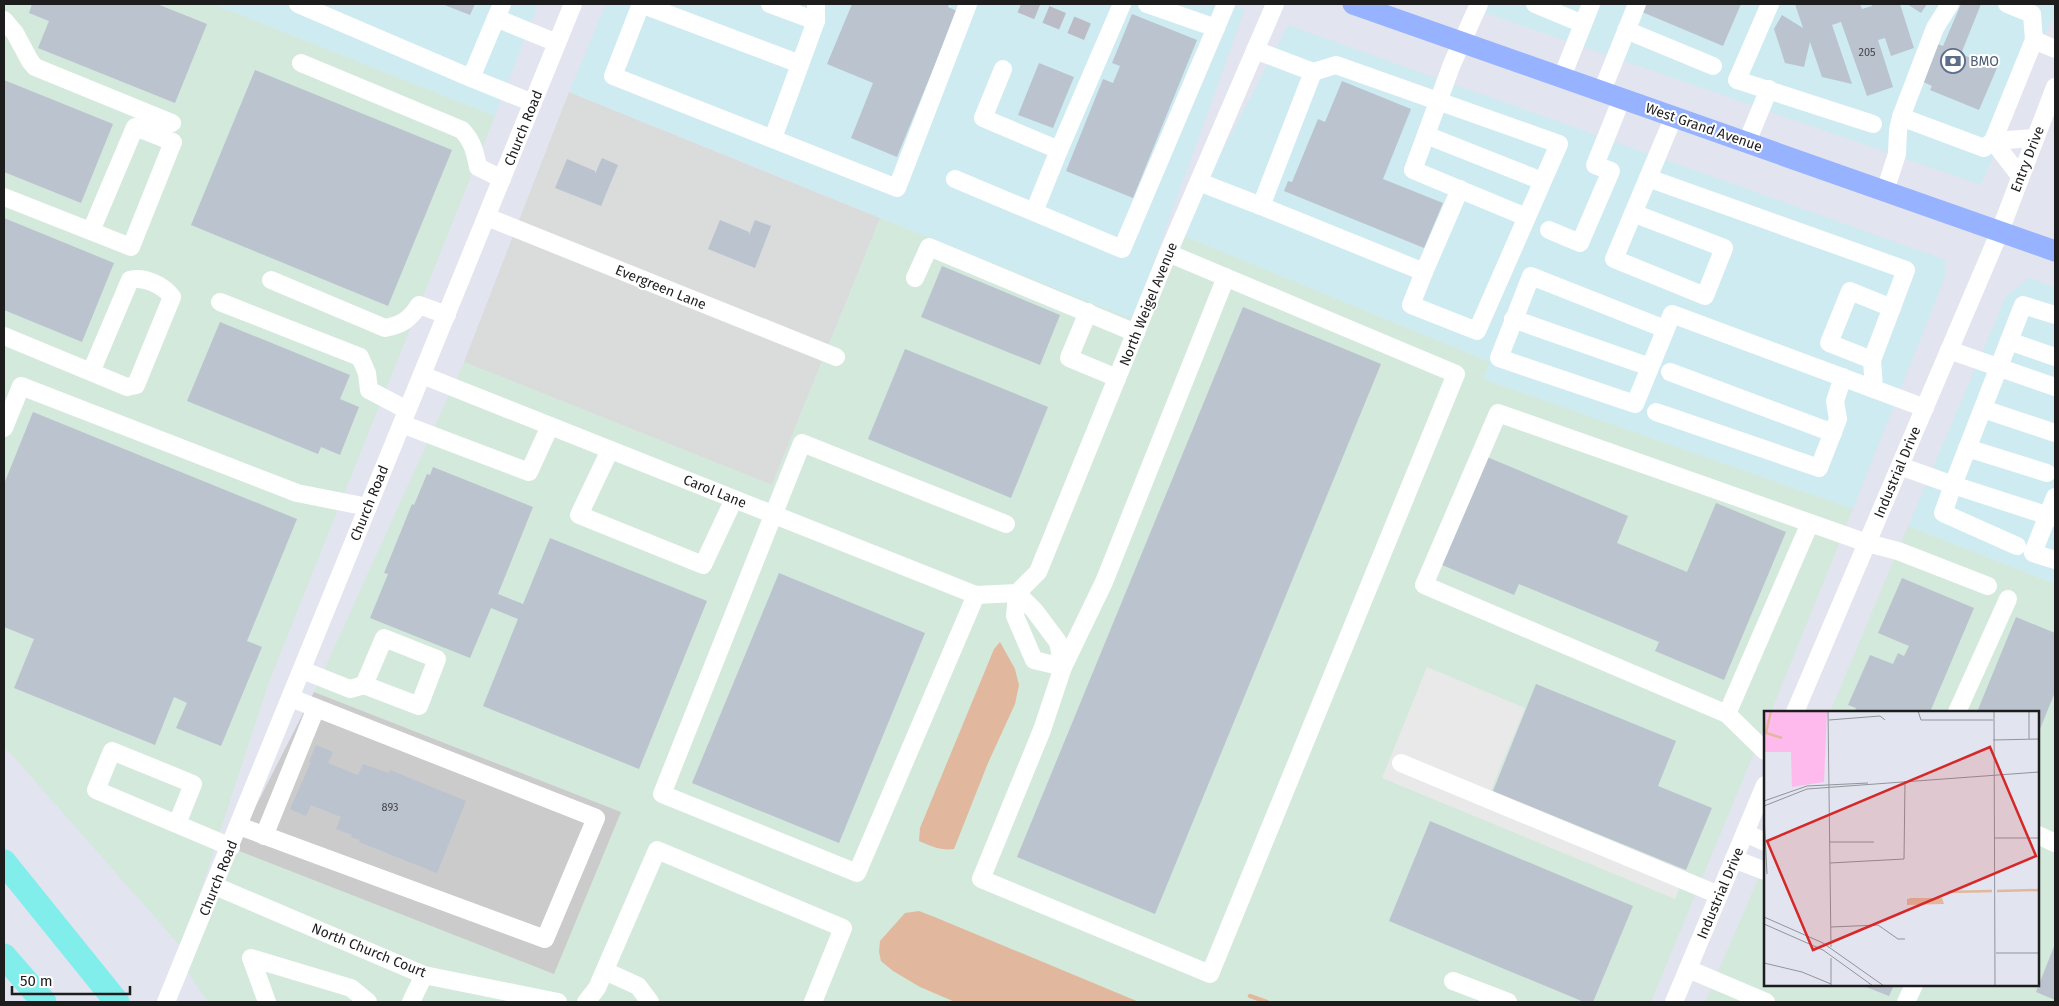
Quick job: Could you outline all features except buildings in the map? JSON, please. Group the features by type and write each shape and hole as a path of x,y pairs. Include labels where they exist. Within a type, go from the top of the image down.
{"highway":[{"path":"4,862 110,993"},
{"path":"4,956 44,1002"}],"main road":[{"name":"West Grand Avenue","path":"1360,5 2055,251"}],"street":[{"path":"298,4 533,103"},
{"name":"Church Road","path":"166,1002 231,847 573,4"},
{"path":"800,64 641,4 613,76 897,188 968,4"},
{"path":"770,4 816,12 800,64 773,138"},
{"path":"1034,212 1059,150 1099,37 1122,4"},
{"path":"1148,4 1216,28"},
{"path":"955,179 1122,250 1226,4"},
{"name":"North Weigel Avenue","path":"1014,593 1038,572 1168,253 1275,4"},
{"path":"1479,4 1438,101 1414,170 1526,217"},
{"path":"1535,4 1583,24"},
{"path":"1562,77 1591,4"},
{"path":"1602,91 1637,4"},
{"path":"1770,4 1738,80 1873,124"},
{"path":"1885,191 1897,154 1898,130 1901,117 1936,28 1950,4"},
{"path":"1993,142 2034,40 2032,14 2007,4"},
{"path":"472,78 499,11 557,43"},
{"path":"4,20 15,33 35,67 172,123"},
{"path":"1626,30 1713,66"},
{"path":"2034,40 2055,49"},
{"path":"1255,50 1313,72 1336,65 1559,144 1477,330 1411,305 1460,190"},
{"path":"301,62 462,130 469,138 475,150 478,167 502,178"},
{"path":"1003,69 983,118 1059,150"},
{"path":"1260,206 1313,72"},
{"name":"Entry Drive","path":"2000,231 2020,176 2044,130 2055,87"},
{"path":"1747,142 1769,89"},
{"path":"1549,230 1580,243 1611,171 1595,165 1622,98"},
{"path":"1633,213 1724,248 1705,296 1614,259 1633,213 1674,116"},
{"path":"1901,117 1984,148 1993,142 2044,130"},
{"path":"4,197 131,247 173,142 135,127 91,231"},
{"path":"1426,135 1542,181"},
{"path":"1993,142 2020,176"},
{"path":"1648,178 1906,270 1872,360 1874,388"},
{"path":"1199,182 1424,272"},
{"name":"Evergreen Lane","path":"487,217 836,357"},
{"name":"Industrial Drive","path":"1795,711 2000,231"},
{"path":"915,278 929,247 1136,333"},
{"path":"1168,253 1226,277 1456,374 1210,974 981,879 1042,730 1063,667 1104,582 1226,277"},
{"path":"1665,329 1531,276 1500,358 1635,404 1672,314 1924,408"},
{"path":"4,336 127,387 136,386 172,297 166,289 139,277 130,280 91,372"},
{"path":"271,280 385,328 397,326 411,317 418,305 446,315"},
{"path":"1872,360 1829,343 1850,292 1892,308"},
{"path":"220,302 360,357 367,372 369,390 405,417 529,472 550,426"},
{"path":"2017,546 1943,513 2023,305 2055,315"},
{"path":"1088,312 1069,358 1117,378"},
{"path":"1514,319 1650,367"},
{"path":"2009,341 2055,357"},
{"path":"1949,350 2055,387"},
{"path":"1670,372 1833,433"},
{"name":"Carol Lane","path":"422,375 976,595 1014,593"},
{"path":"1656,412 1820,468 1838,419 1835,401 1843,377"},
{"path":"4,428 21,386 297,493 368,507"},
{"path":"1982,409 2055,433"},
{"path":"1764,750 1727,714 1424,585 1498,413 1867,543 1898,551 1988,586"},
{"path":"976,595 857,873 662,794 802,443 1006,524"},
{"path":"1967,448 2047,473"},
{"path":"610,450 579,515 703,565 734,499"},
{"path":"1900,466 2052,517"},
{"path":"2055,497 2052,517 2033,553 2055,560"},
{"path":"1727,714 1810,523"},
{"path":"1014,593 1034,610 1058,642 1063,667"},
{"path":"1014,593 1015,616 1034,660 1063,667"},
{"path":"1956,711 2008,599"},
{"path":"302,670 350,689 364,685"},
{"path":"239,826 545,938 596,818 291,698"},
{"path":"264,836 316,708"},
{"path":"177,824 193,784 112,751 96,790 231,847"},
{"path":"1401,763 1719,896"},
{"name":"Industrial Drive","path":"1674,1002 1764,787"},
{"path":"1745,833 1764,842"},
{"path":"2039,835 2055,843"},
{"path":"586,1002 597,988 605,971 657,850 843,928 813,1002"},
{"path":"1734,859 1764,871"},
{"name":"North Church Court","path":"215,886 424,975 558,1002"},
{"path":"267,1002 250,958 351,988 368,1002"},
{"path":"1688,969 1766,1002"},
{"path":"605,971 638,986 650,1002"},
{"path":"410,1002 424,975"},
{"path":"1452,980 1508,1002"},
{"path":"1906,1002 1914,986"}],"shaded area":[{"path":"4,4 213,4 495,116 269,682 182,948 4,746"},
{"path":"213,4 538,4 495,116"},
{"path":"606,4 1230,4 1245,9 1133,320 569,92"},
{"path":"1460,4 2055,4 2055,12 1981,185"},
{"path":"1288,25 1946,260 1945,277 1853,509 1483,379 1490,362 1179,234"},
{"path":"569,92 880,218 772,485 464,362"},
{"path":"880,218 1142,323 1179,234 1490,362 1483,379 1853,509 1771,711 1764,711 1764,728 1651,1002 208,1002 186,970 234,849 621,812 314,692 464,362 772,485"},
{"path":"2029,278 2055,287 2055,584 1908,526 2006,296"},
{"path":"1908,526 2055,584 2055,1002 1705,1002 1764,865 1764,986 2039,986 2039,711 1830,711"},
{"path":"1000,642 1015,669 1019,685 1015,704 988,763 954,849 941,849 919,841 920,828 994,649"},
{"path":"1427,667 1525,708 1491,790 1686,871 1675,899 1382,778"},
{"path":"314,692 621,812 554,974 234,849"},
{"path":"919,911 1139,1002 955,1002 920,987 893,971 881,961 879,952 880,941 905,913"}],"waterway":[{"path":"1250,996 1267,1002"}],"tunnel":[{"path":"1021,4 1093,34"}],"place":[{"name":"BMO","path":"1953,61"}]}
